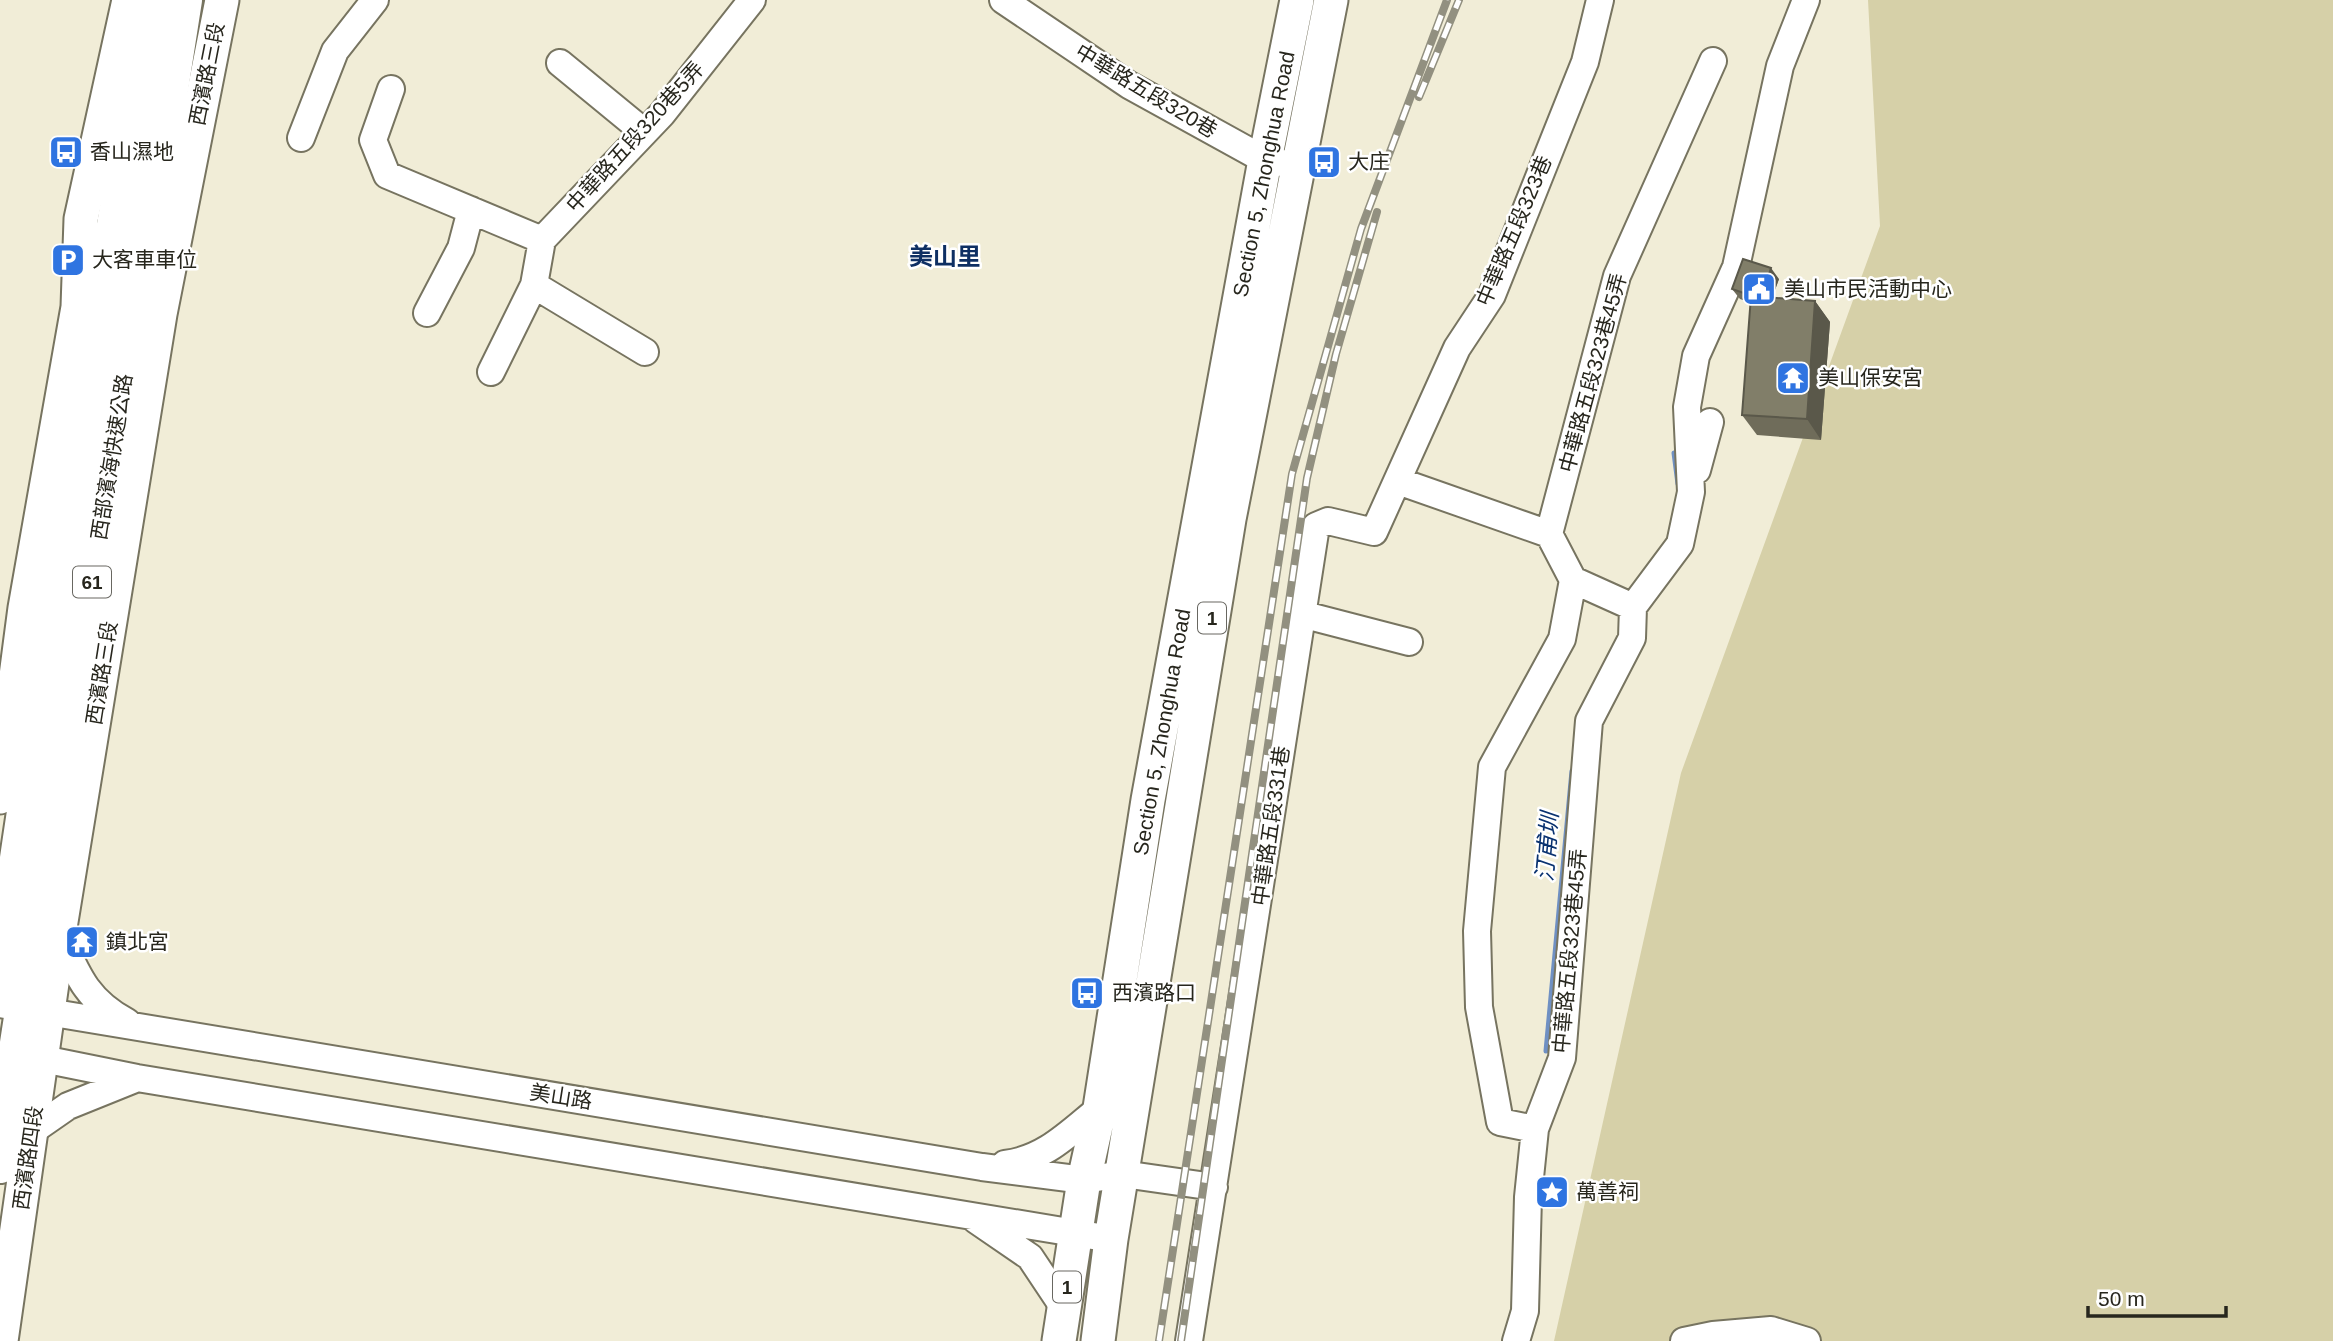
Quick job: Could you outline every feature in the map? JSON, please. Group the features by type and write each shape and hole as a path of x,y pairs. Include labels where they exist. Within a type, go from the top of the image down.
{"highway":[{"path":"160,314 194,0"},
{"path":"78,307 155,4"},
{"name":"西部濱海快速公路","path":"0,1164 20,1055 18,1003 102,306 155,4"}],"main road":[{"name":"西濱路三段","path":"18,1003 59,934 160,314 222,0"},
{"name":"Section 5, Zhonghua Road","path":"1059,1341 1084,1180 1100,1108 1149,800 1265,160 1297,0"},
{"name":"Section 5, Zhonghua Road","path":"1098,1341 1111,1239 1229,519 1331,0"},
{"path":"0,797 25,608 78,307"},
{"name":"西濱路四段","path":"1,1341 32,1131 20,1055"}],"street":[{"path":"301,138 334,51 375,0"},
{"name":"中華路五段320巷5弄","path":"542,240 644,132 752,0"},
{"name":"中華路五段320巷","path":"1003,0 1129,85 1265,160 1297,165"},
{"name":"中華路五段323巷","path":"1374,532 1458,348 1492,295 1585,62 1600,0"},
{"path":"1691,492 1686,407 1696,356 1737,267 1780,65 1806,0"},
{"name":"中華路五段323巷45弄","path":"1549,534 1617,276 1713,61"},
{"path":"560,63 644,132"},
{"path":"391,89 373,140 387,175 542,240 534,285 491,372"},
{"path":"427,313 461,248 471,210"},
{"path":"534,285 645,352"},
{"path":"1573,580 1633,607 1680,544 1710,422"},
{"path":"1398,481 1549,534 1573,580 1562,639 1492,767 1477,931 1479,1007 1500,1122 1535,1129"},
{"name":"中華路五段331巷","path":"1189,1341 1268,851 1316,526 1328,520 1374,532"},
{"name":"中華路五段323巷45弄","path":"1516,1341 1525,1311 1528,1196 1535,1129 1562,1058 1589,721 1632,638 1633,607"},
{"path":"1301,614 1409,642"},
{"path":"1149,800 1181,804"},
{"path":"59,934 81,984 103,1010 138,1027"},
{"name":"美山路","path":"18,1003 138,1027 982,1167 1084,1180 1123,1174"},
{"path":"20,1055 137,1078 1111,1239"},
{"path":"32,1131 68,1106 137,1078"},
{"path":"982,1167 1026,1161 1049,1151 1100,1108"},
{"path":"1123,1174 1214,1187"},
{"path":"969,1215 1030,1257 1064,1308"},
{"path":"1684,1341 1713,1335 1771,1330 1807,1341"}],"shaded area":[{"path":"1868,0 2333,0 2333,1341 1554,1341 1681,773 1880,226"}],"building":[{"path":"1743,259 1771,268 1762,297 1732,289"},
{"name":"美山保安宮","path":"1751,296 1815,301 1807,419 1742,415"}],"waterway":[{"name":"汀甫圳","path":"1674,453 1678,484"},
{"name":"汀甫圳","path":"1546,1051 1572,771"}],"railway":[{"path":"1159,1341 1292,474 1361,229 1447,0"},
{"path":"1419,97 1459,0"},
{"path":"1181,1341 1307,478 1336,354 1377,212"}],"place":[{"name":"香山濕地","path":"66,152"},
{"name":"大庄","path":"1324,162"},
{"name":"大客車車位","path":"68,260"},
{"name":"美山市民活動中心","path":"1759,289"},
{"name":"美山保安宮","path":"1793,378"},
{"name":"鎮北宮","path":"82,942"},
{"name":"西濱路口","path":"1087,993"},
{"name":"萬善祠","path":"1552,1192"}],"district":[{"name":"美山里","path":"945,257"}]}
